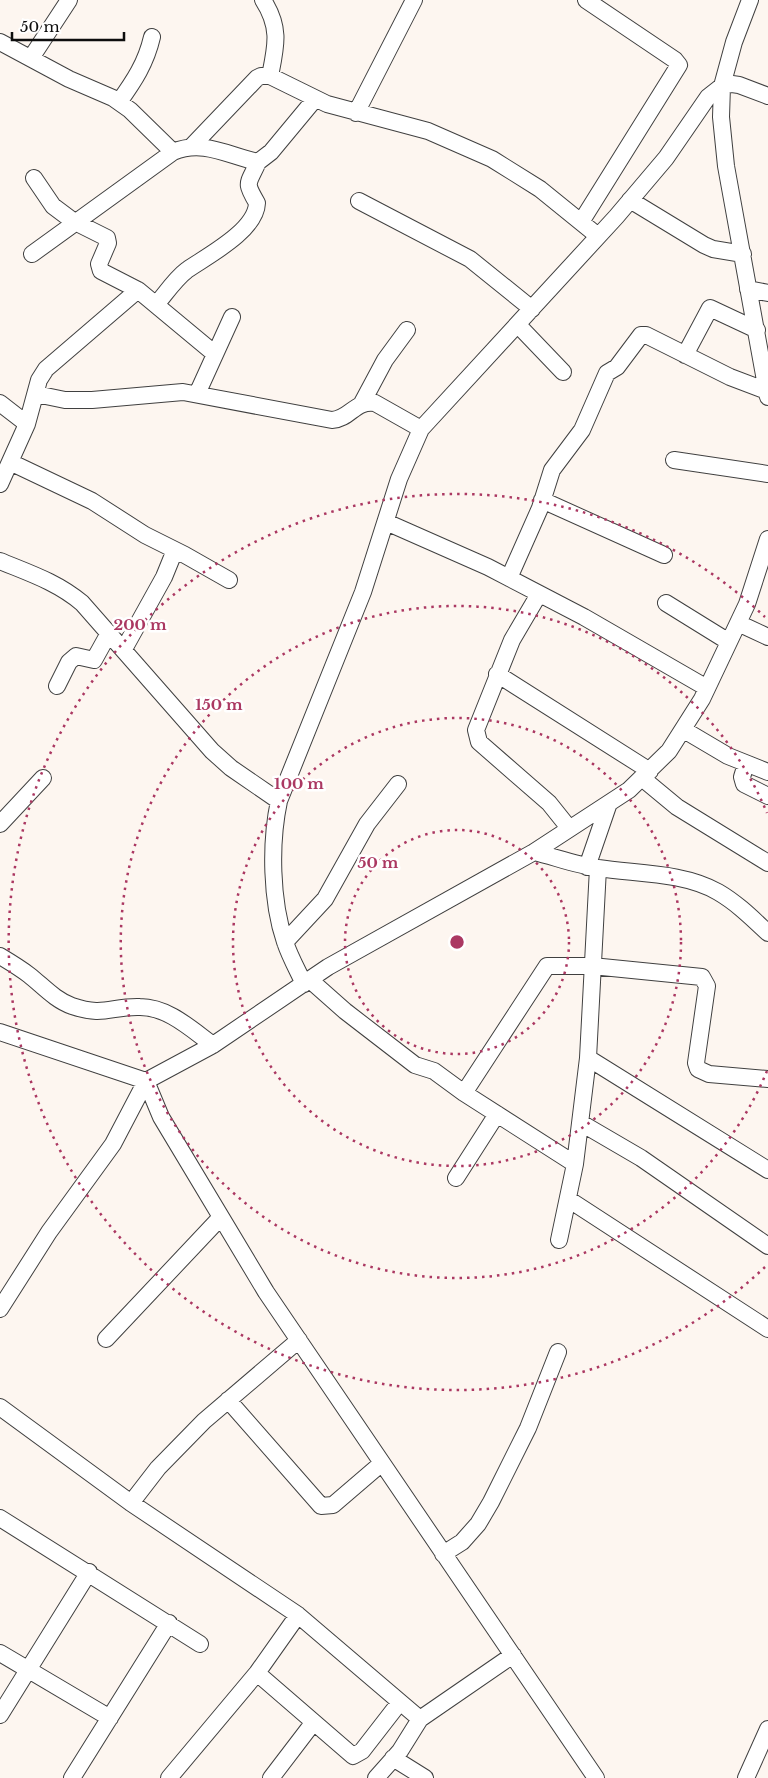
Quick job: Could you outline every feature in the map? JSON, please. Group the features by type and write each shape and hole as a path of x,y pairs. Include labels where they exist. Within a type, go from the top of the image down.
{"street":[{"path":"31,58 69,0"},
{"path":"263,0 276,28 270,76"},
{"path":"356,113 414,0"},
{"path":"581,222 679,65 675,60 586,0"},
{"path":"750,0 734,42 722,86 721,117 726,166 768,394"},
{"path":"119,102 143,66 152,37"},
{"path":"0,42 69,79 119,102 130,110 173,152"},
{"path":"32,254 173,152 192,146 260,76 270,76 314,99 356,113 428,131 492,159 540,189 598,236"},
{"path":"576,1164 464,1093 434,1071 415,1065 308,982 285,942 278,913 273,828 279,801 363,592 399,478 422,429 630,200 666,158 702,104 722,86 739,84 768,96"},
{"path":"156,305 186,271 230,243 255,212 257,203 251,195 248,185 258,162 271,152 314,99"},
{"path":"192,146 258,162"},
{"path":"34,178 53,206 74,222 107,238 108,243 99,268 106,274 138,290 193,338 215,354"},
{"path":"630,200 704,245 719,251 743,254"},
{"path":"359,201 470,259 532,309"},
{"path":"748,289 768,293"},
{"path":"0,484 27,424 39,380 53,362 138,290"},
{"path":"685,355 710,308 757,330"},
{"path":"197,394 232,317"},
{"path":"518,324 563,372"},
{"path":"36,394 65,400 92,400 183,392 233,403 332,420 346,417 362,403 385,360 407,330"},
{"path":"509,578 542,500 552,470 562,454 582,430 607,374 617,366 638,338 646,335 768,394"},
{"path":"0,403 27,424"},
{"path":"362,403 374,403 422,429"},
{"path":"674,460 768,474"},
{"path":"10,462 92,501 145,535 229,580"},
{"path":"542,500 664,555"},
{"path":"386,522 509,578 707,688"},
{"path":"0,1309 49,1232 113,1144 146,1081 213,1045 328,967 534,852 609,804 646,774 670,751 707,688 747,604 768,539"},
{"path":"124,649 164,577 175,550"},
{"path":"0,561 66,590 124,649 212,751 231,768 279,801"},
{"path":"539,594 518,626 497,674 476,730 476,736 485,747 549,802 569,828"},
{"path":"666,603 729,642"},
{"path":"738,623 768,637"},
{"path":"57,686 69,662 76,656 94,660 109,633"},
{"path":"497,674 646,774 677,807 768,862"},
{"path":"684,730 746,764 768,772"},
{"path":"746,764 742,777 744,784 768,796"},
{"path":"0,824 43,778"},
{"path":"285,942 325,899 367,824 398,784"},
{"path":"559,1240 576,1164 588,1058 592,966 593,867 609,804"},
{"path":"534,852 593,867 660,876 700,884 717,891 736,904 768,933"},
{"path":"0,956 28,974 53,996 70,1006 98,1013 138,1007 151,1008 184,1023 213,1045"},
{"path":"464,1093 547,966 592,966 702,977 707,986 696,1063 698,1069 709,1074 768,1079"},
{"path":"0,1032 146,1081 161,1117 266,1292 596,1778"},
{"path":"588,1058 768,1170"},
{"path":"456,1178 497,1114"},
{"path":"581,1123 641,1158 768,1246"},
{"path":"568,1199 768,1329"},
{"path":"106,1339 220,1217"},
{"path":"131,1503 158,1468 204,1421 299,1340"},
{"path":"444,1554 462,1542 478,1524 491,1502 528,1428 558,1352"},
{"path":"228,1400 321,1506 333,1505 382,1462"},
{"path":"0,1407 131,1503 298,1615 420,1719"},
{"path":"0,1518 89,1572 200,1644"},
{"path":"0,1715 89,1572"},
{"path":"169,1778 257,1673 298,1615"},
{"path":"72,1778 169,1623"},
{"path":"0,1653 110,1718"},
{"path":"376,1778 393,1758 420,1719 513,1655"},
{"path":"257,1673 306,1714 313,1724 348,1754 356,1756 400,1702"},
{"path":"271,1778 313,1724"},
{"path":"746,1778 768,1729"},
{"path":"393,1758 425,1778"}]}
